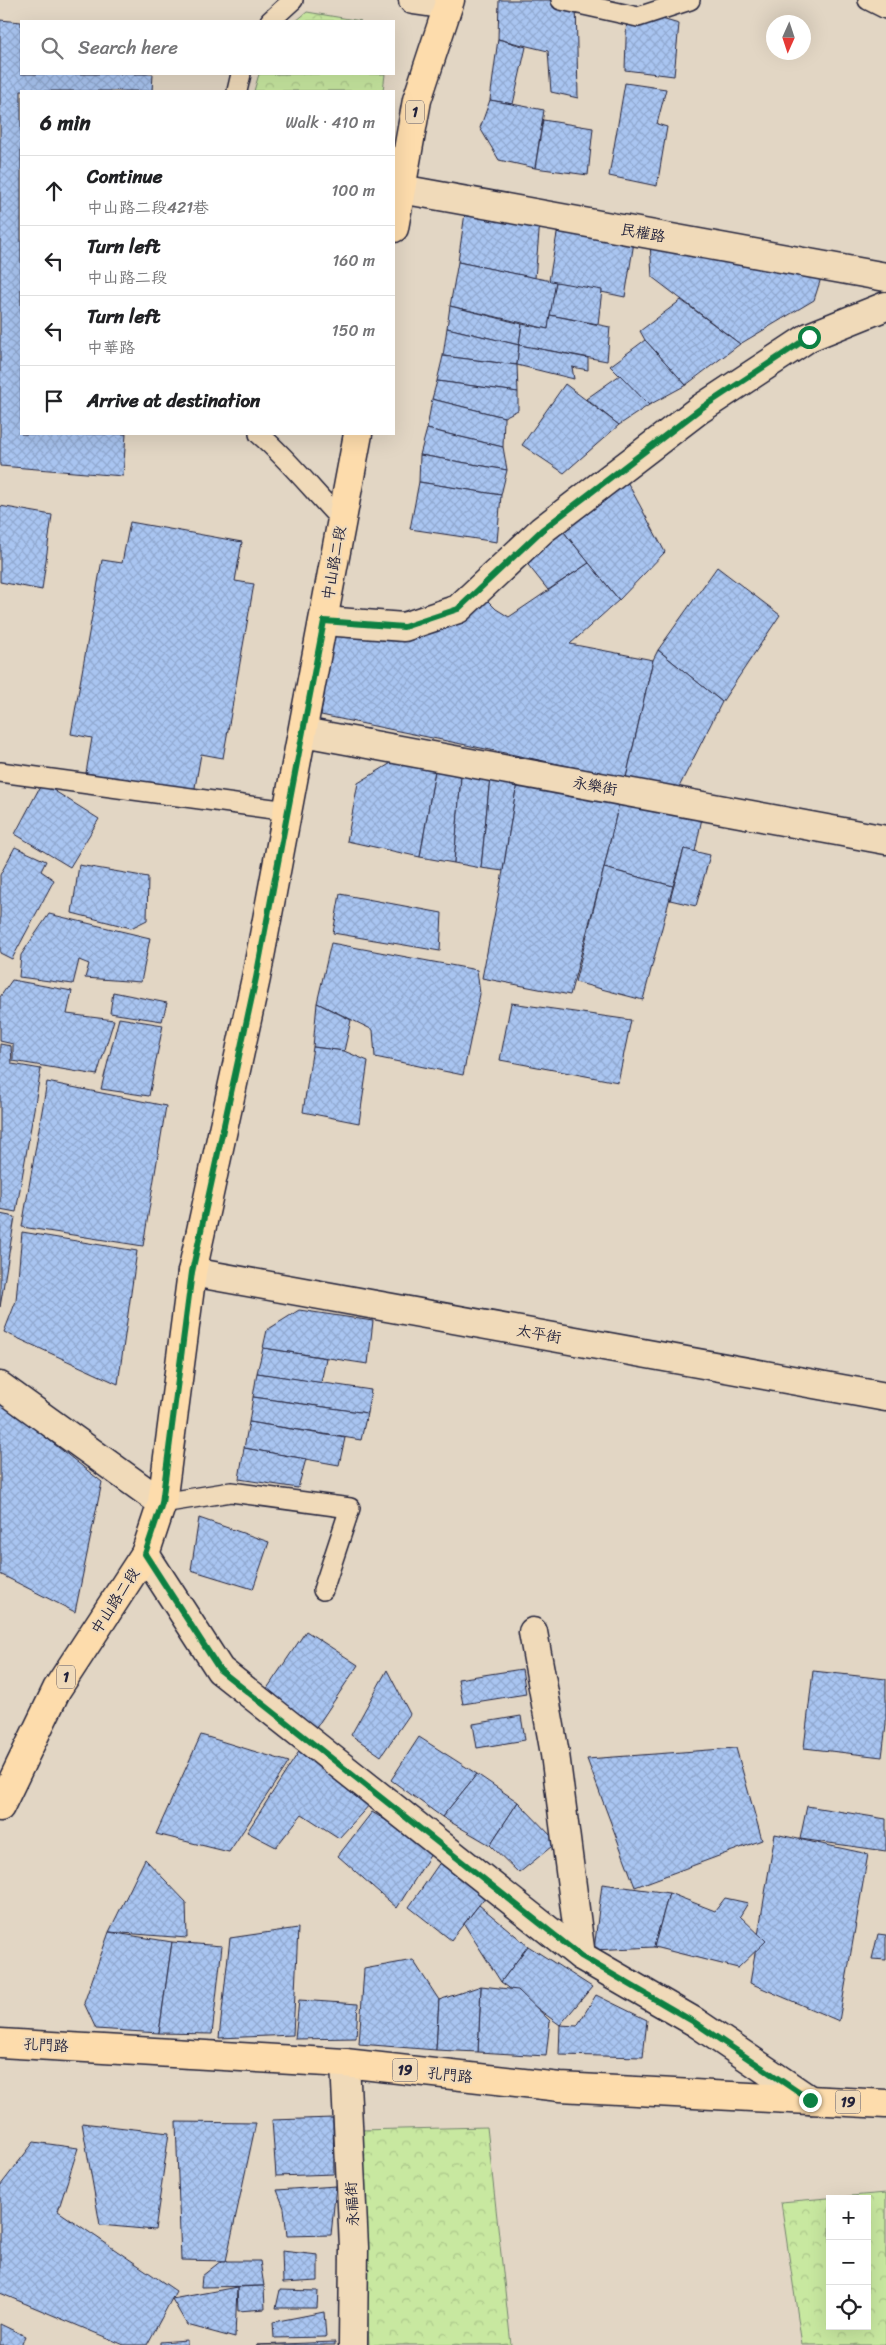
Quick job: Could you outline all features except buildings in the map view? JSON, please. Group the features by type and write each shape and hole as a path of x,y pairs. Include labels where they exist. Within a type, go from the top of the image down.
{"main road":[{"name":"1","path":"395,222 417,100 449,2"},
{"name":"中山路二段","path":"0,1807 57,1690 145,1554 162,1503 192,1272 256,978 358,435"},
{"name":"孔門路","path":"0,2042 345,2063 560,2087 810,2100"},
{"name":"19","path":"810,2100 886,2104"}],"street":[{"path":"413,0 449,2"},
{"name":"民權路","path":"401,189 886,277"},
{"path":"324,621 404,627 458,609 542,530 700,409 809,337 886,306"},
{"name":"永樂街","path":"303,732 886,840"},
{"name":"太平街","path":"192,1272 886,1397"},
{"path":"0,1386 162,1503"},
{"path":"145,1554 220,1670 581,1956 694,2022 810,2100"},
{"path":"533,1632 555,1754 581,1956"},
{"name":"永福街","path":"345,2063 354,2247 353,2345"}],"lane":[{"path":"271,20 293,0"},
{"path":"561,0 638,18 690,0"},
{"path":"868,0 886,9"},
{"path":"237,90 241,75"},
{"path":"260,435 280,453 306,484 342,521"},
{"path":"0,772 288,811"},
{"path":"162,1503 231,1492 350,1508 323,1590"}],"green space":[{"path":"307,12 355,20 297,20"},
{"path":"259,75 385,75 383,90 254,90"},
{"path":"487,2127 511,2345 369,2345 359,2130"},
{"path":"886,2193 886,2345 802,2345 781,2202 826,2198 826,2330 871,2330 871,2195 863,2195"}],"route":[{"path":"809,337 700,409 542,530 458,609 404,627 324,621 256,978 192,1272 162,1503 145,1554 220,1670 581,1956 694,2022 810,2100"}]}
